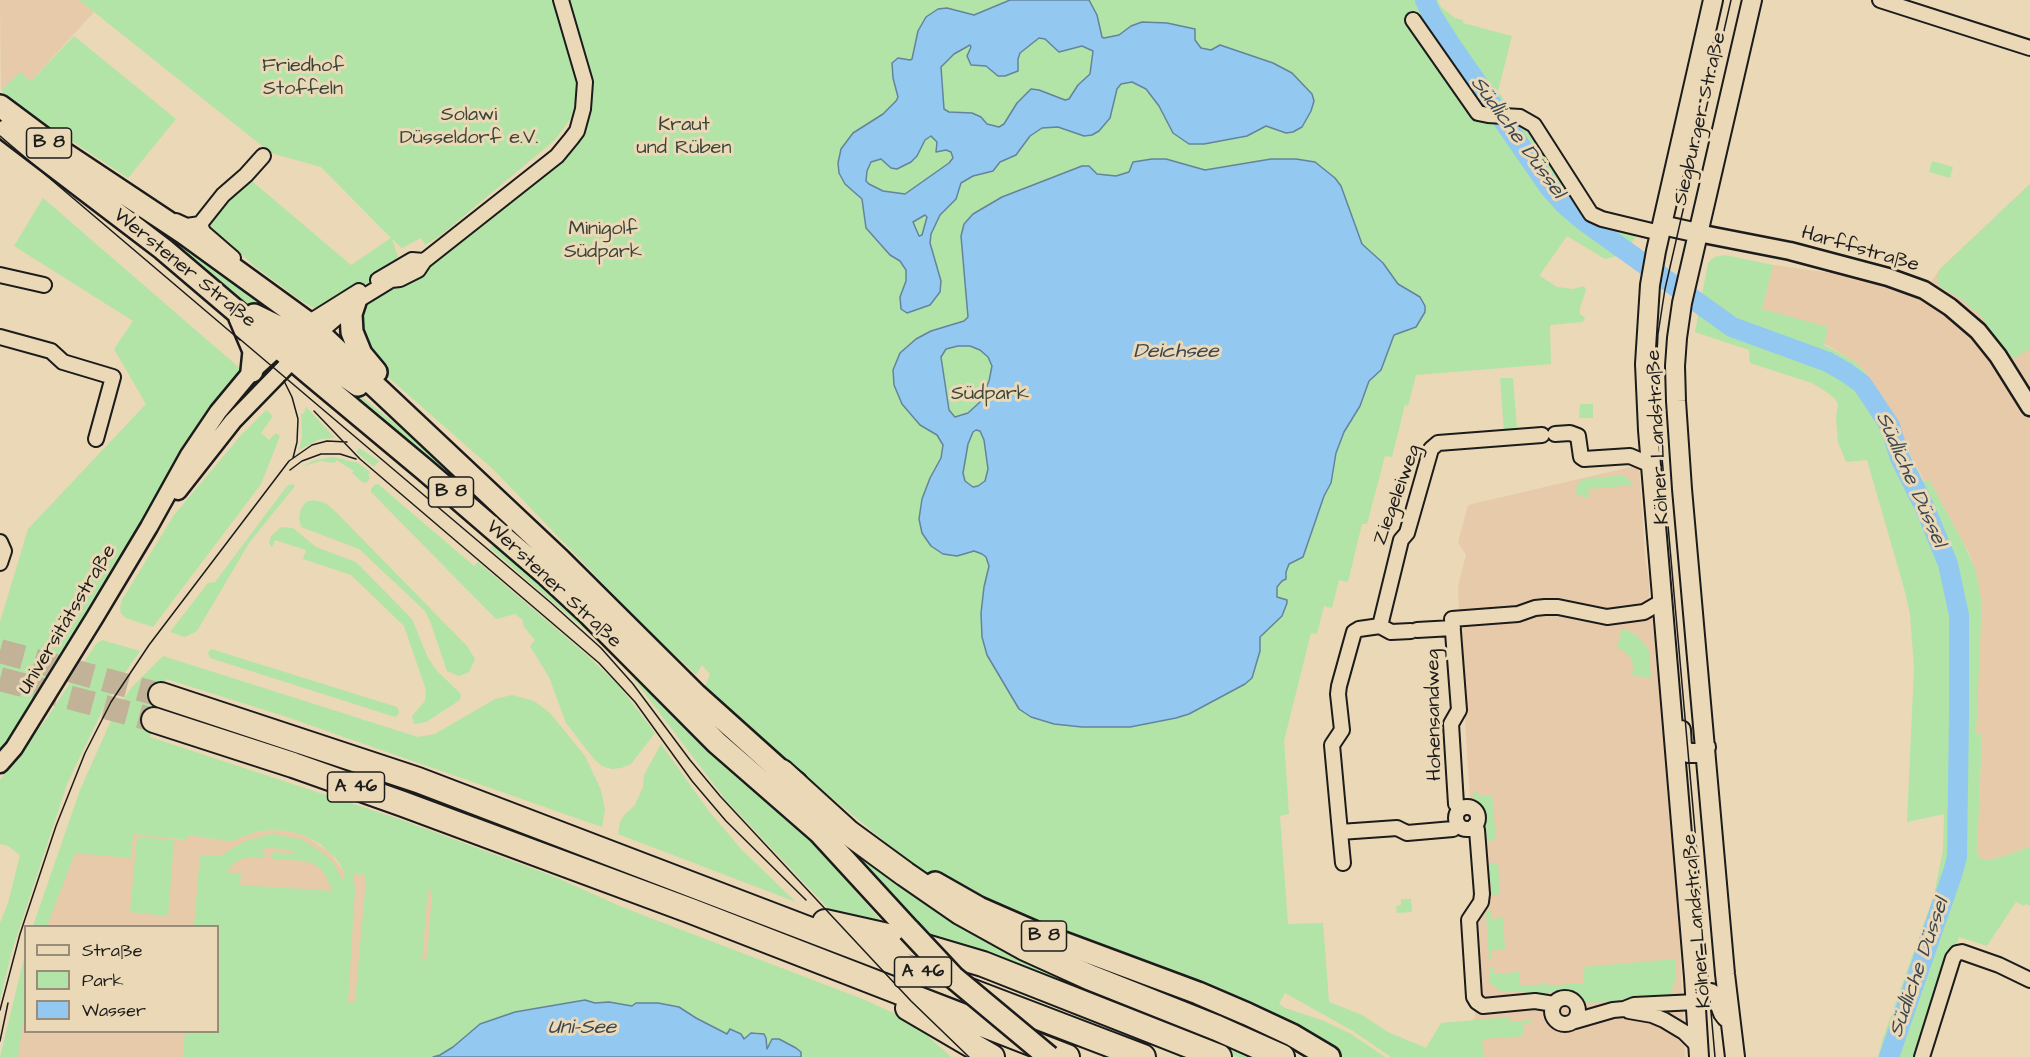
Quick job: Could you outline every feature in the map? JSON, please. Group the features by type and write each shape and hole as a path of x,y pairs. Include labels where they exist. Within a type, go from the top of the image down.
{"highway":[{"name":"A 46","path":"161,695 418,780 1143,1057"},
{"name":"A 46","path":"154,720 403,804 691,911 1067,1057"},
{"path":"782,772 849,833 960,912 1025,948 1089,977 1217,1028 1282,1057"},
{"path":"702,887 811,919 892,937 982,964 1219,1057"},
{"path":"861,977 992,1057"}],"main road":[{"name":"Siegburger Straße","path":"1713,0 1661,229 1698,233 1752,0"},
{"name":"Werstener Straße","path":"0,106 50,144 125,193 276,300 298,342 426,470 589,614 717,743 819,832 953,977 1049,1057"},
{"name":"Werstener Straße","path":"0,124 82,189 139,230 238,312 298,342 378,390 560,560 695,694 782,772"},
{"name":"Kölner Landstraße","path":"1661,229 1650,285 1645,364 1661,602 1696,1002 1698,1052"},
{"name":"Kölner Landstraße","path":"1698,233 1682,303 1677,338 1676,400 1682,489 1735,1057"},
{"path":"355,302 351,315 352,332 361,354 379,376 378,390"},
{"path":"238,312 254,351 252,371"},
{"path":"1650,457 1652,445 1658,445 1671,455 1677,484 1682,489"},
{"name":"Kölner Landstraße","path":"1661,602 1670,598 1683,603 1689,619 1690,636 1697,641"},
{"name":"Kölner Landstraße","path":"1671,708 1678,714 1684,750 1694,754 1706,747"},
{"name":"B 8","path":"782,772 909,866 979,908 1034,932 1198,993 1292,1035 1329,1057"},
{"name":"Kölner Landstraße","path":"1696,1002 1700,993 1711,993 1730,1020"}],"street":[{"path":"298,342 389,278 395,269 412,260 424,261 557,156 577,131 583,109 585,82 561,0"},
{"path":"1880,0 2030,48"},
{"name":"Siegburger Straße","path":"1413,20 1475,110 1488,116 1524,119 1534,125 1592,214 1602,219 1661,229"},
{"path":"200,224 223,195 263,156"},
{"name":"Werstener Straße","path":"125,193 182,224 191,226 200,224 203,232 269,287 276,300"},
{"name":"Harffstraße","path":"1698,233 1795,253 1888,277 1924,290 1950,307 1978,331 1998,356 2030,407"},
{"path":"0,275 44,285"},
{"path":"298,342 353,294 389,278"},
{"path":"0,336 51,351 63,362 113,377 96,439"},
{"name":"Universitätsstraße","path":"0,764 14,748 36,713 149,527 189,455 218,412 252,371 298,342"},
{"name":"Universitätsstraße","path":"149,527 298,342"},
{"name":"Ziegeleiweg","path":"1380,626 1401,540 1407,533 1431,449 1438,443 1548,434 1576,435 1584,459 1630,456 1634,452 1650,457"},
{"path":"0,542 4,551 0,563"},
{"path":"1343,863 1332,745 1342,730 1338,694 1354,632 1380,626 1391,632 1414,631 1518,614 1545,607 1558,607 1607,616 1644,612 1661,602"},
{"path":"1644,612 1658,621 1664,629"},
{"name":"Hohensandweg","path":"1452,623 1459,710 1451,724 1456,804 1460,809 1456,816 1458,824"},
{"path":"1341,832 1397,828 1407,833 1454,830 1458,824 1466,828 1474,826 1478,819 1475,811 1468,807 1460,809"},
{"path":"1474,826 1477,830 1482,894 1480,902 1468,920 1475,1000 1481,1005 1488,1006 1535,1001 1554,1004"},
{"path":"1922,1057 1953,958 1959,952 1999,965 2030,980"},
{"path":"1696,1002 1634,1005 1618,1009 1575,1021 1565,1025 1555,1021 1552,1014 1554,1004 1565,998 1576,1004 1618,1009 1652,1014 1684,1032 1698,1052"},
{"path":"1575,1021 1578,1015 1576,1004"}],"shaded area":[{"path":"0,0 79,0 94,12 31,81 20,73 1,90"},
{"path":"2030,184 2030,847 1987,860 1980,858 1977,852 1982,734 1976,735 1978,582 1970,555 1929,480 1925,482 1864,370 1832,348 1762,309 1773,265 1875,279 1929,298 2010,368 1928,286 1940,269"},
{"path":"1639,465 1645,558 1649,581 1649,612 1660,635 1678,903 1685,1057 1449,1057 1475,1017 1468,921 1477,910 1458,586 1466,555 1458,542 1468,505"},
{"path":"290,831 307,837 329,852 345,873 431,882 492,910 341,1057 5,1057 24,999 24,1033 219,1033 219,925 46,925 81,837 127,833 186,840 188,835 228,841 255,832"}],"green space":[{"name":"Südpark","path":"79,0 1438,0 1441,7 1455,18 1463,20 1463,23 1512,36 1498,91 1513,113 1523,119 1586,207 1640,229 1625,254 1605,259 1567,236 1541,273 1540,276 1557,287 1573,289 1584,286 1586,290 1580,308 1580,314 1585,318 1583,322 1550,325 1551,364 1416,375 1408,406 1405,405 1392,457 1385,456 1367,524 1362,524 1348,582 1339,580 1332,608 1324,606 1317,634 1311,633 1284,741 1289,814 1280,816 1288,924 1323,923 1329,1002 1362,1015 1388,1032 1426,1048 1441,1023 1509,1017 1510,1022 1532,1020 1532,1023 1523,1024 1524,1036 1482,1039 1484,1057 1391,1057 1353,1031 1285,993 1279,1004 1285,1008 1324,1021 1351,1034 1385,1057 1341,1057 945,885 911,863 787,761 705,686 710,674 702,665 696,675 645,627 494,470 381,371 364,351 358,308 392,284 394,287 428,264 564,142 577,115 578,93 571,118 555,140 440,236 425,245 421,238 402,248 392,239 399,260 385,268 387,274 318,310 300,300 254,266 228,241 203,222 246,176 351,265 391,238 321,167 271,153"},
{"path":"74,36 176,119 128,178 18,106 1,90 20,72 31,81"},
{"path":"0,113 271,307 278,316 259,313 204,267"},
{"path":"1932,161 1953,167 1950,178 1929,172"},
{"path":"2030,184 2030,348 2015,358 2009,356 1980,315 1960,298 1940,287 1937,277 1940,269"},
{"path":"43,198 243,371 210,410 169,472 66,654 0,755 0,622 28,529 146,404 114,349 133,321 14,246"},
{"path":"1725,255 1773,265 1762,309 1828,327 1824,345 1852,360 1864,370 1924,482 1929,480 1975,569 1981,598 1976,734 1982,734 1977,852 1980,858 1987,860 2030,847 2030,906 2016,902 1987,946 1959,937 1919,1057 1878,1057 1934,895 1943,850 1944,814 1907,822 1914,668 1910,614 1904,588 1867,460 1846,462 1838,442 1836,417 1838,404 1835,399 1812,383 1750,363 1749,350 1695,332 1708,263 1714,257"},
{"path":"321,365 397,425 559,567 859,847 1261,1057 1238,1057 1039,978 926,939 318,368"},
{"path":"1500,378 1513,378 1517,429 1504,430"},
{"path":"1580,404 1593,404 1593,418 1579,418"},
{"path":"306,407 335,438 320,439 299,450 302,436 301,414 304,413"},
{"path":"266,410 273,416 261,433 269,440 276,433 280,436 261,484 153,627 126,618 121,614 122,600 174,515 243,433"},
{"path":"359,448 379,461 374,467 356,452"},
{"path":"333,457 358,463 370,472 368,475 370,478 366,483 362,482 352,473 354,471 336,460 335,463 321,461 303,466 315,460"},
{"path":"1625,475 1633,485 1588,489 1589,498 1580,495 1577,497 1576,487 1583,479"},
{"path":"293,484 295,486 249,543 197,631 185,637 170,632 208,583 215,582 287,486"},
{"path":"375,484 378,484 474,566 478,562 589,657 620,687 655,733 631,764 612,769 602,766 594,759 566,723 549,677 530,646 535,640 524,627 522,619 515,614 496,619 371,492"},
{"path":"314,500 325,503 333,509 467,646 475,659 469,672 459,676 447,671 425,611 359,549 301,527 299,519 301,509 306,502"},
{"path":"281,527 293,528 316,547 356,562 412,619 428,658 437,671 461,694 460,700 426,722 414,724 412,716 425,701 426,690 404,626 351,575 303,559 306,550 275,540 272,547 269,543 271,536"},
{"path":"494,544 551,591 588,626 584,629 490,548"},
{"path":"1622,628 1636,635 1646,646 1649,652 1651,678 1631,675 1634,670 1631,658 1617,648"},
{"path":"102,640 140,651 102,711 67,784 11,954 0,1000 0,923 8,903 20,855 8,846 0,844 0,780 47,718 96,644"},
{"path":"211,649 397,707 398,715 395,717 210,658 208,653"},
{"path":"163,656 418,737 435,734 495,699 512,695 534,701 550,713 585,756 601,790 605,810 602,827 284,716 166,679 150,737 402,820 555,877 622,907 865,1000 902,1017 919,1028 951,1057 801,1057 801,1052 793,1046 772,1039 767,1049 764,1034 756,1032 744,1039 735,1030 727,1034 679,1007 658,1003 632,1006 585,1000 515,1012 480,1024 453,1047 433,1057 183,1057 185,1033 219,1033 219,925 194,925 200,855 222,856 248,840 272,834 303,840 334,864 343,881 345,873 337,860 320,844 290,831 255,832 228,841 188,835 187,840 133,834 131,858 75,853 47,925 33,925 80,790 114,714 131,688","holes":["267,848 286,849 300,854 273,852 272,859 305,861 314,864 323,871 333,891 240,885 241,874 226,872 241,859 264,858 265,852 258,851","353,874 365,875 366,880 355,1002 348,1003 355,889","428,887 432,896 427,957 422,961"]},
{"path":"636,676 804,833 891,932 841,922 725,799 633,678"},
{"path":"661,744 708,810 741,849 796,902 618,834 620,822 635,805 643,787 644,775"},
{"path":"1473,792 1477,792 1477,796 1492,795 1496,839 1491,842 1487,842 1485,813 1473,797"},
{"path":"137,837 174,840 168,916 130,912"},
{"path":"1498,863 1500,894 1492,895 1488,864"},
{"path":"1401,899 1411,899 1412,912 1397,913 1396,906 1401,905"},
{"path":"1492,910 1492,919 1503,918 1505,949 1492,950 1492,960 1489,960 1486,916 1487,911"},
{"path":"24,958 24,1015 18,1057 0,1057"},
{"path":"1069,958 1097,962 1183,994 1318,1057 1305,1057 1254,1032"},
{"path":"1676,959 1676,977 1670,996 1589,1003 1574,992 1531,994 1520,991 1503,992 1490,984 1489,968 1493,968 1493,974 1519,972 1520,986 1547,984 1548,986 1584,983 1584,967"},
{"path":"1002,976 1206,1057 1180,1057 998,985"}],"water":[{"path":"1010,0 1089,0 1097,15 1104,38 1119,35 1131,26 1142,22 1167,23 1195,29 1195,40 1201,48 1211,50 1220,45 1273,63 1292,73 1312,94 1314,101 1302,127 1293,132 1286,133 1266,126 1247,136 1204,144 1189,144 1173,133 1159,106 1146,89 1132,82 1121,84 1117,89 1110,118 1099,131 1084,136 1058,127 1042,128 1030,136 1016,155 1000,162 993,171 973,176 961,183 956,199 940,215 931,234 930,243 941,281 940,292 930,305 907,313 901,309 900,297 906,281 906,270 900,261 890,255 866,228 862,199 845,184 839,173 838,163 841,149 853,133 883,114 896,101 898,97 892,63 898,58 912,59 918,31 926,17 938,9 947,8 974,15","holes":["1039,38 1045,39 1059,52 1082,46 1093,51 1090,74 1078,85 1069,99 1065,100 1031,89 1017,103 1004,124 999,127 987,124 981,117 972,113 949,112 944,109 941,67 954,54 970,45 967,56 971,65 986,66 998,76 1005,76 1018,71 1020,53","931,136 937,142 936,152 946,150 951,152 953,158 905,194 883,191 866,181 871,162 881,159 891,168 897,169 917,156 925,140","925,215 927,217 922,235 919,236 913,222"]},
{"name":"Deichsee","path":"1166,159 1205,170 1271,159 1315,162 1335,178 1341,186 1362,244 1383,263 1398,284 1420,297 1425,306 1425,312 1416,327 1394,335 1381,370 1369,381 1360,406 1344,432 1336,453 1331,483 1324,496 1303,557 1289,564 1286,579 1277,587 1277,597 1287,600 1287,603 1282,616 1260,637 1260,651 1252,678 1189,714 1176,718 1130,727 1082,727 1054,724 1031,717 1019,709 987,655 982,637 981,613 989,566 986,557 974,551 957,556 943,554 931,546 922,533 919,519 922,499 941,458 943,445 937,435 920,425 902,404 894,385 893,370 900,353 916,339 931,331 964,321 968,317 961,236 964,224 973,214 1002,197 1082,166 1089,166 1097,174 1116,176 1129,172 1133,162","holes":["970,346 980,350 988,357 992,366 989,381 980,402 968,413 955,417 949,410 941,357 946,349","976,430 980,431 984,440 988,469 985,481 973,487 965,481 963,473 968,444"]},
{"name":"Uni-See","path":"585,1000 632,1006 636,1003 658,1003 679,1007 727,1034 730,1029 741,1034 744,1039 751,1033 764,1034 767,1049 772,1039 779,1039 801,1052 801,1057 433,1057 453,1047 480,1024 515,1012"}],"waterway":[{"name":"Südliche Düssel","path":"1425,0 1451,45 1549,187 1565,205 1732,327 1828,362 1847,373 1862,384 1890,426 1900,458 1924,506 1948,564 1959,615 1959,717 1957,857 1889,1057"}],"tunnel":[{"path":"0,651 161,695"},
{"path":"0,679 154,720"}],"tram line":[{"path":"1715,1057 1656,370 1658,334 1665,289 1731,0"},
{"path":"0,136 240,340"},
{"path":"235,335 550,602 601,648 633,684 720,796 911,1001 969,1057"},
{"path":"284,381 292,397 298,419 297,442 293,458"},
{"path":"314,411 360,459 599,663 635,702 692,781 726,821 806,900"},
{"path":"0,1010 20,934 56,826 85,753 111,702 149,645 289,461 312,445 327,441 347,442"},
{"path":"290,470 302,461 321,454 340,454 356,459"},
{"path":"0,1041 8,1003"}],"park label":[{"name":"Friedhof Stoffeln","path":"303,78"},
{"name":"Solawi Düsseldorf e.V.","path":"469,128"},
{"name":"Kraut und Rüben","path":"684,138"},
{"name":"Minigolf Südpark","path":"603,242"}]}
